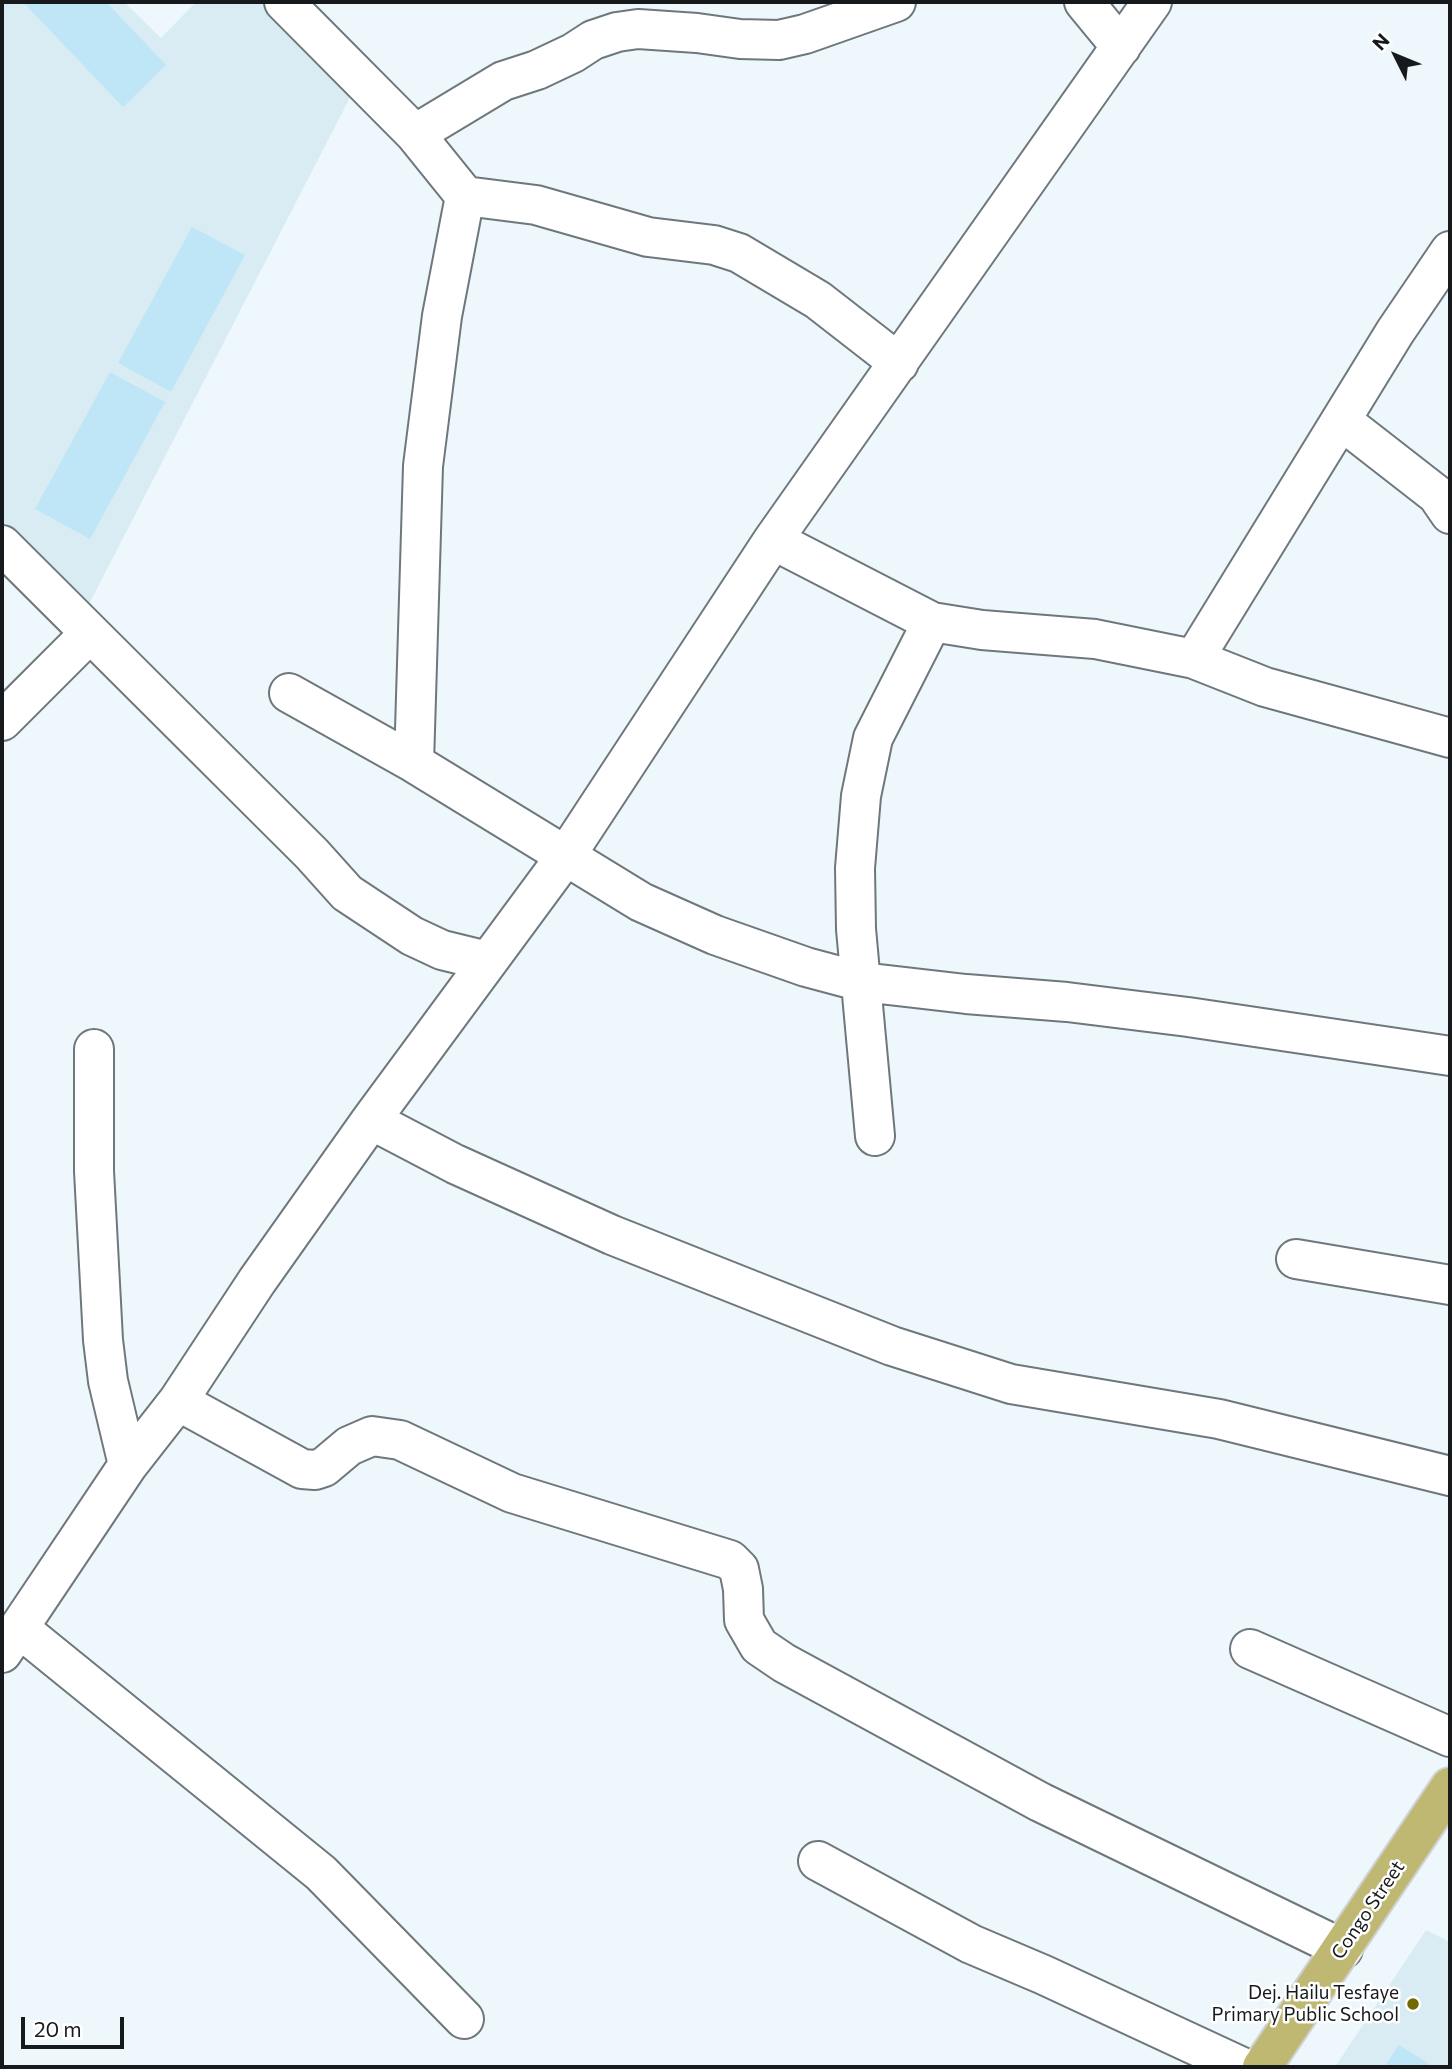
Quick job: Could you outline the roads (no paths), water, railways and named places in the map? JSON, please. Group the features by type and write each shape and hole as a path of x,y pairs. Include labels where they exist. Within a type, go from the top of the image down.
{"main road":[{"name":"Congo Street","path":"1262,2067 1450,1787"}],"street":[{"path":"285,2 415,134 465,196 536,205 648,237 714,245 739,253 818,300 899,363"},
{"path":"415,134 503,82 537,70 593,40 617,32 638,29 779,40 805,34 896,2"},
{"path":"1084,2 1121,47"},
{"path":"464,2019 321,1872 10,1640 128,1465 178,1401 257,1281 371,1120 565,857 773,540 1152,2"},
{"path":"414,763 423,466 442,316 465,196"},
{"path":"1194,659 1395,332 1450,251"},
{"path":"1342,421 1437,495 1450,514"},
{"path":"773,540 932,622 982,630 1095,639 1194,659 1265,687 1450,738"},
{"path":"2,545 312,854 347,893 411,936 442,950 487,961"},
{"path":"875,1136 856,929 855,868 862,796 873,738 932,622"},
{"path":"2,721 89,634"},
{"path":"289,693 414,763 641,902 715,935 806,967 862,982 1188,1017 1450,1056"},
{"path":"94,1049 94,1171 103,1340 108,1381 128,1465"},
{"path":"371,1120 455,1164 612,1236 905,1350 1011,1384 1219,1419 1450,1476"},
{"path":"1296,1259 1450,1285"},
{"path":"178,1401 302,1469 315,1470 324,1467 349,1446 372,1436 400,1440 512,1493 730,1560 739,1569 744,1620 759,1646 784,1663 1040,1802 1343,1948"},
{"path":"1250,1649 1450,1737"},
{"path":"818,1861 971,1944 1242,2067"}],"place":[{"name":"Dej. Hailu Tesfaye Primary Public School","path":"1413,2004"}]}
